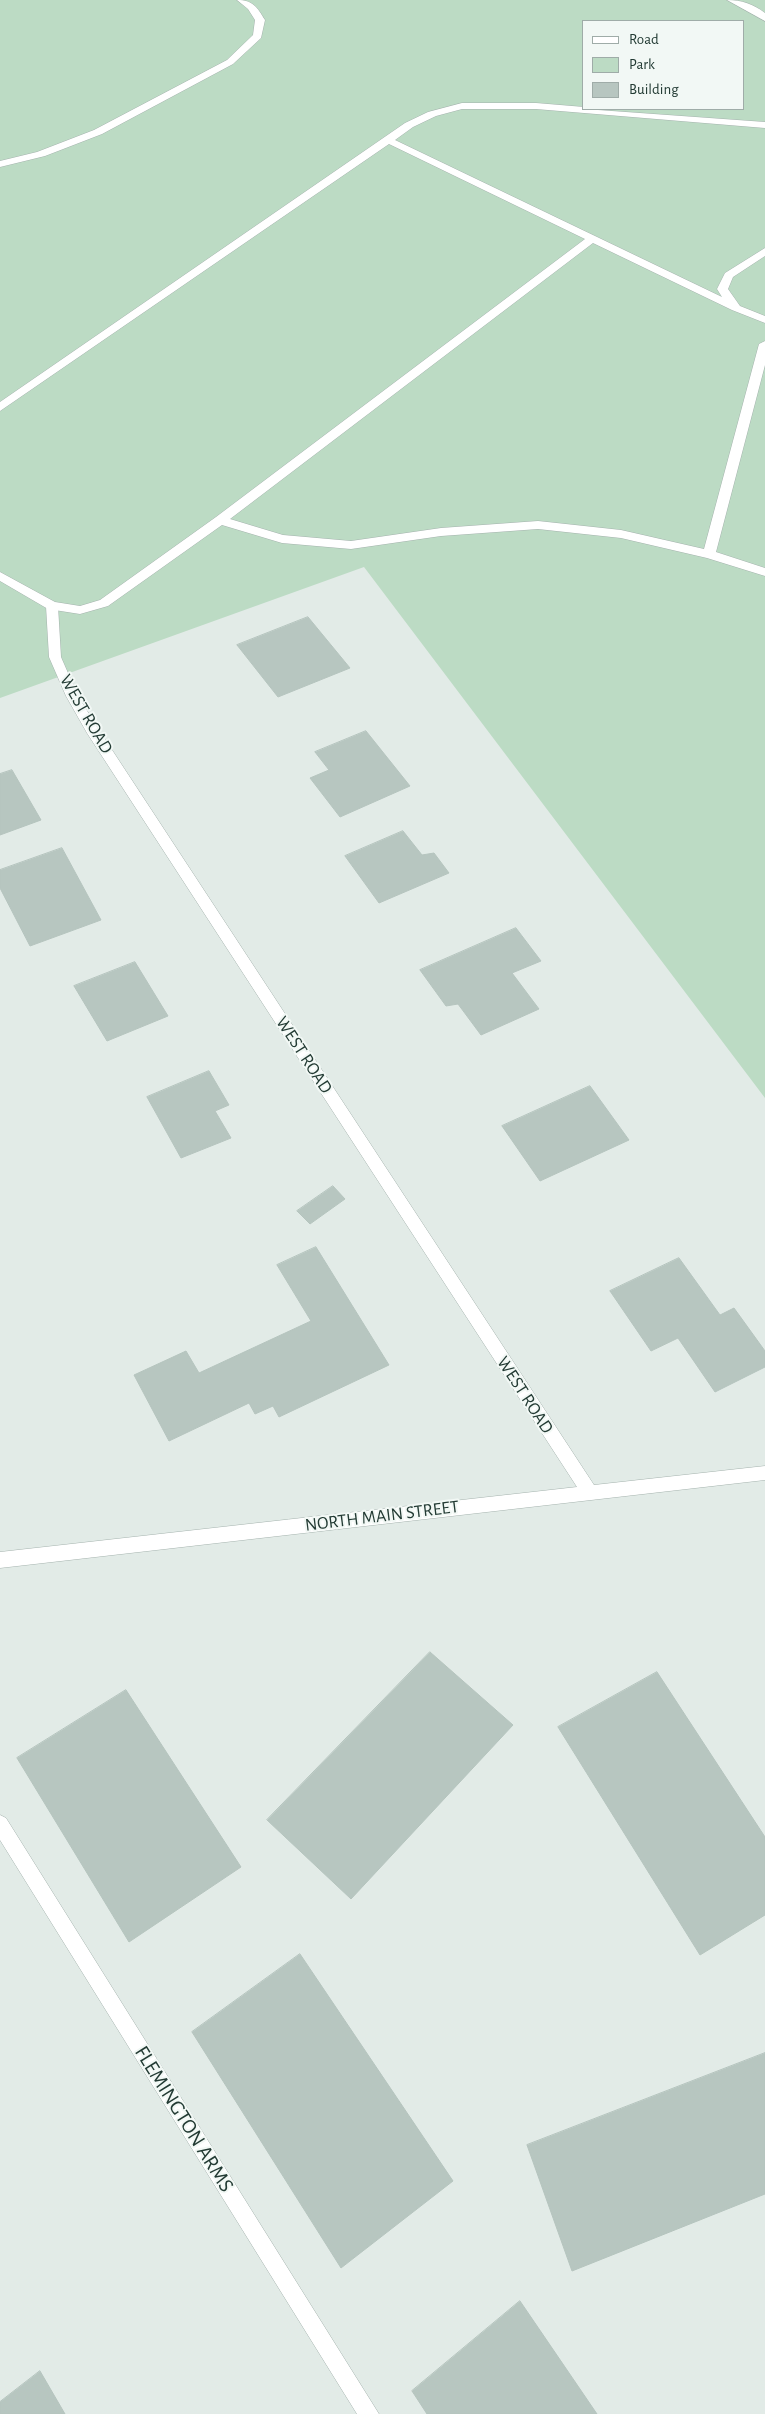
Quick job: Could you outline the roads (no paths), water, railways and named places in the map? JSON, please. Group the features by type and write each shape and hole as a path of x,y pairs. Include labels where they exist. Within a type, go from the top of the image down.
{"street":[{"path":"0,164 42,154 98,132 230,62 258,36 260,20 252,8 242,0"},
{"path":"732,0 754,9 765,18"},
{"path":"0,407 388,140 432,114 462,106 536,106 582,110"},
{"path":"584,110 765,125"},
{"path":"388,140 736,308 765,320"},
{"path":"0,576 52,606 80,610 104,603 220,520 592,239"},
{"path":"736,308 722,289 729,275 765,251"},
{"path":"709,554 765,344"},
{"path":"220,520 282,539 351,545 441,532 538,525 621,534 709,554 765,572"},
{"name":"WEST ROAD","path":"52,606 55,657 72,696 87,721 589,1492"},
{"name":"NORTH MAIN STREET","path":"0,1560 765,1473"},
{"name":"FLEMINGTON ARMS","path":"0,1824 369,2414"}]}
